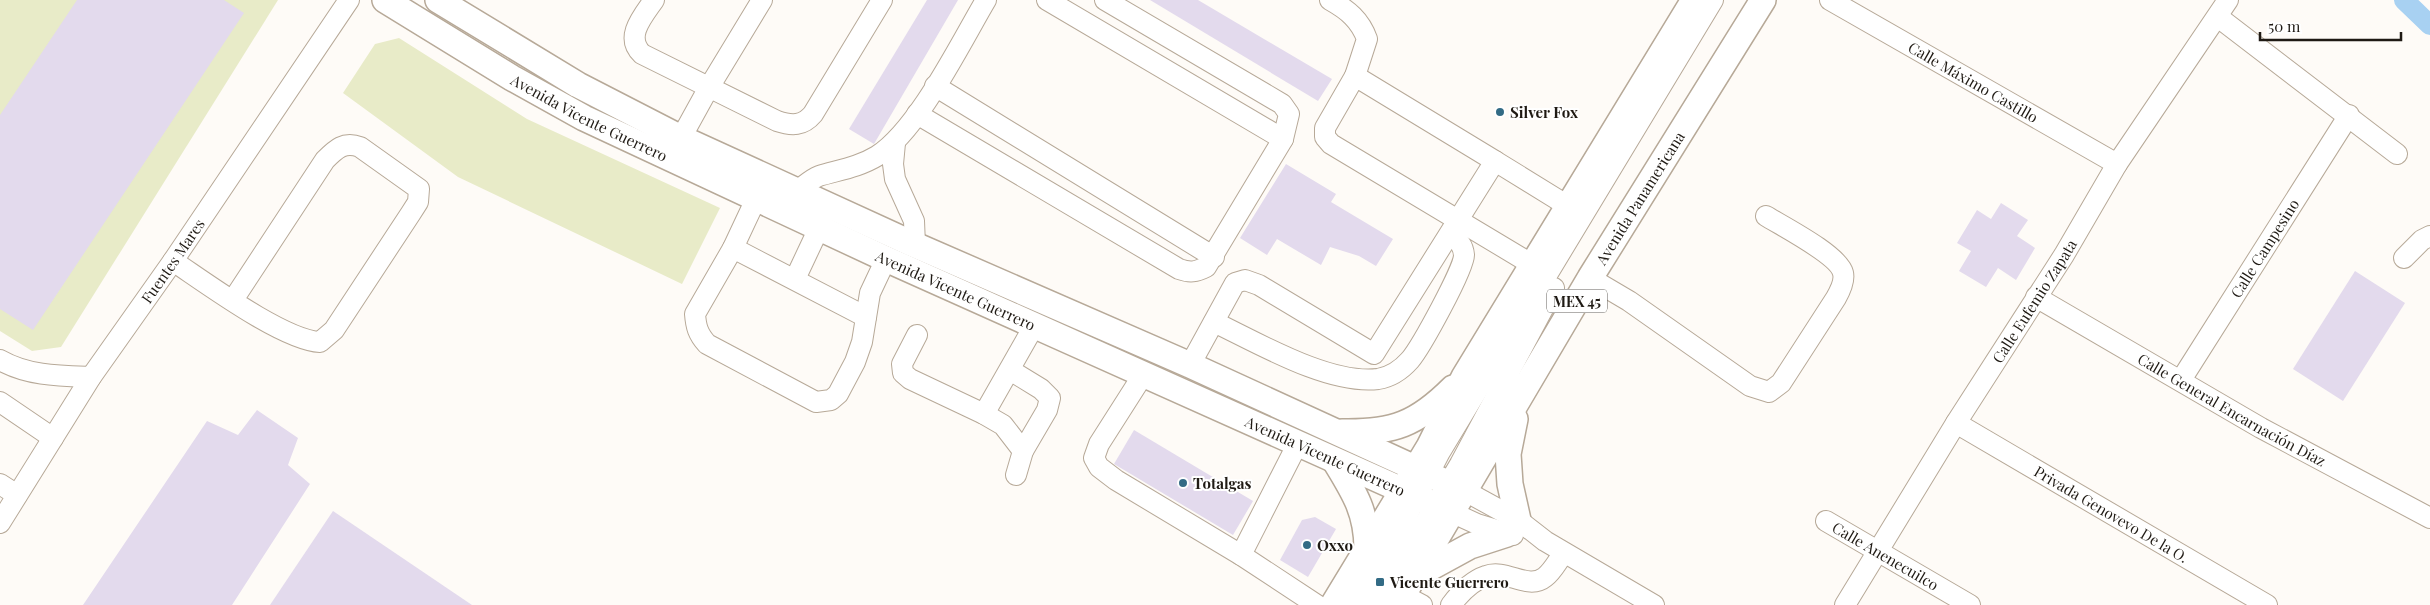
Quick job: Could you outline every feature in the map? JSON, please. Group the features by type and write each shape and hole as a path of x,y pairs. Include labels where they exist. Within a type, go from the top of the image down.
{"main road":[{"name":"Avenida Vicente Guerrero","path":"385,0 555,102 756,199 1427,502"},
{"name":"Avenida Vicente Guerrero","path":"438,0 578,85 681,138 915,245 1190,365 1439,480"},
{"name":"Avenida Panamericana","path":"1409,595 1427,502 1439,480 1464,378 1694,0"},
{"name":"Avenida Panamericana","path":"1333,605 1367,549 1427,502 1439,480 1518,402 1590,278 1762,0"},
{"path":"1335,432 1388,430 1408,422 1432,408 1464,378"},
{"path":"1409,595 1470,546 1513,527 1508,454 1518,402"},
{"path":"1335,461 1355,494 1364,517 1367,549"}],"street":[{"name":"Fuentes Mares","path":"0,523 92,377 173,261 349,0"},
{"path":"654,0 635,31 634,40 638,50 708,88 777,121 794,125 804,122 814,114 882,0"},
{"path":"681,138 708,88 762,0"},
{"path":"797,190 817,177 849,169 875,157 895,143 935,86 986,0"},
{"path":"1046,0 1283,139"},
{"path":"917,114 1179,269 1188,272 1198,271 1206,267 1214,257 1283,139 1289,114 1282,104 1105,0"},
{"path":"1330,0 1342,7 1358,21 1367,39 1355,76 1324,128 1325,137 1331,144 1454,227 1533,265"},
{"path":"1439,480 1713,0"},
{"path":"1439,480 1570,257 1726,0"},
{"name":"Calle Máximo Castillo","path":"1830,0 2117,164"},
{"path":"2223,8 2397,154"},
{"name":"Calle Eufemio Zapata","path":"1845,605 2117,164 2223,8"},
{"path":"1355,76 1568,206"},
{"path":"935,86 1214,257"},
{"name":"Calle Campesino","path":"2181,380 2349,115"},
{"path":"895,143 893,164 895,179 914,221 915,245"},
{"path":"173,261 233,300 301,339 320,342 327,337 411,213 418,202 419,189 360,147 352,144 344,145 325,160 233,300"},
{"path":"1379,379 1374,354 1495,161"},
{"path":"756,199 733,248 695,314 696,326 699,336 707,344 807,397 823,402 831,400 838,394 862,342 870,293 886,259"},
{"path":"1590,278 1629,301 1750,386 1769,392 1781,383 1836,298 1844,273 1839,264 1766,216"},
{"path":"1214,322 1323,372 1351,378 1379,379 1397,372 1411,359 1459,274 1464,257 1462,244 1454,227"},
{"path":"795,279 819,228"},
{"path":"2404,258 2422,240 2430,236"},
{"path":"733,248 866,317"},
{"path":"1190,365 1235,283 1245,280 1259,285 1374,354"},
{"name":"Calle General Encarnación Díaz","path":"2036,297 2261,428 2430,518"},
{"path":"984,414 1034,326"},
{"path":"917,335 902,364 902,369 906,376 1003,425 1023,451"},
{"path":"0,360 12,367 51,376 92,377"},
{"path":"1010,370 1040,389 1050,398 1047,410 1023,451 1016,475"},
{"path":"1143,374 1099,444 1094,458 1099,467 1116,480 1241,555 1317,605"},
{"path":"0,402 53,438"},
{"name":"Privada Genovevo De la O.","path":"1956,423 2267,605"},
{"path":"1241,555 1298,443"},
{"name":"Avenida Vicente Guerrero","path":"1439,480 1513,527"},
{"path":"0,484 17,495"},
{"path":"1355,605 1427,502"},
{"path":"1376,605 1427,502"},
{"name":"Avenida Vicente Guerrero","path":"1427,502 1513,527 1545,541 1654,605"},
{"name":"Calle Anenecuilco","path":"1826,521 1876,552 1970,605"},
{"path":"1451,605 1464,589 1486,575 1502,574 1533,582 1545,578 1564,552"}],"green space":[{"path":"0,0 278,0 61,347 32,351 0,331"},
{"path":"399,38 527,119 720,208 682,284 458,177 343,93 375,44"}],"building":[{"path":"77,0 224,0 244,13 33,330 0,309 0,115"},
{"path":"927,0 958,0 874,144 849,129"},
{"path":"1150,0 1198,0 1332,79 1318,101"},
{"path":"1286,164 1336,194 1331,202 1393,239 1376,266 1359,256 1330,247 1321,265 1277,239 1267,255 1240,238"},
{"path":"2001,203 2028,220 2017,236 2035,248 2016,280 1998,268 1986,287 1959,271 1971,251 1957,243 1977,210 1991,219"},
{"path":"2355,271 2405,303 2343,401 2293,369"},
{"path":"257,410 298,438 288,465 310,484 232,605 83,605 207,421 238,435"},
{"name":"Totalgas","path":"1134,430 1253,501 1233,535 1114,464"},
{"path":"333,511 472,605 270,605"},
{"name":"Oxxo","path":"1315,517 1336,529 1308,577 1280,560 1302,520"}],"waterway":[{"path":"2404,0 2430,25"}],"place":[{"name":"Silver Fox","path":"1500,112"},
{"name":"Totalgas","path":"1183,483"},
{"name":"Oxxo","path":"1307,545"},
{"name":"Vicente Guerrero","path":"1380,582"}]}
